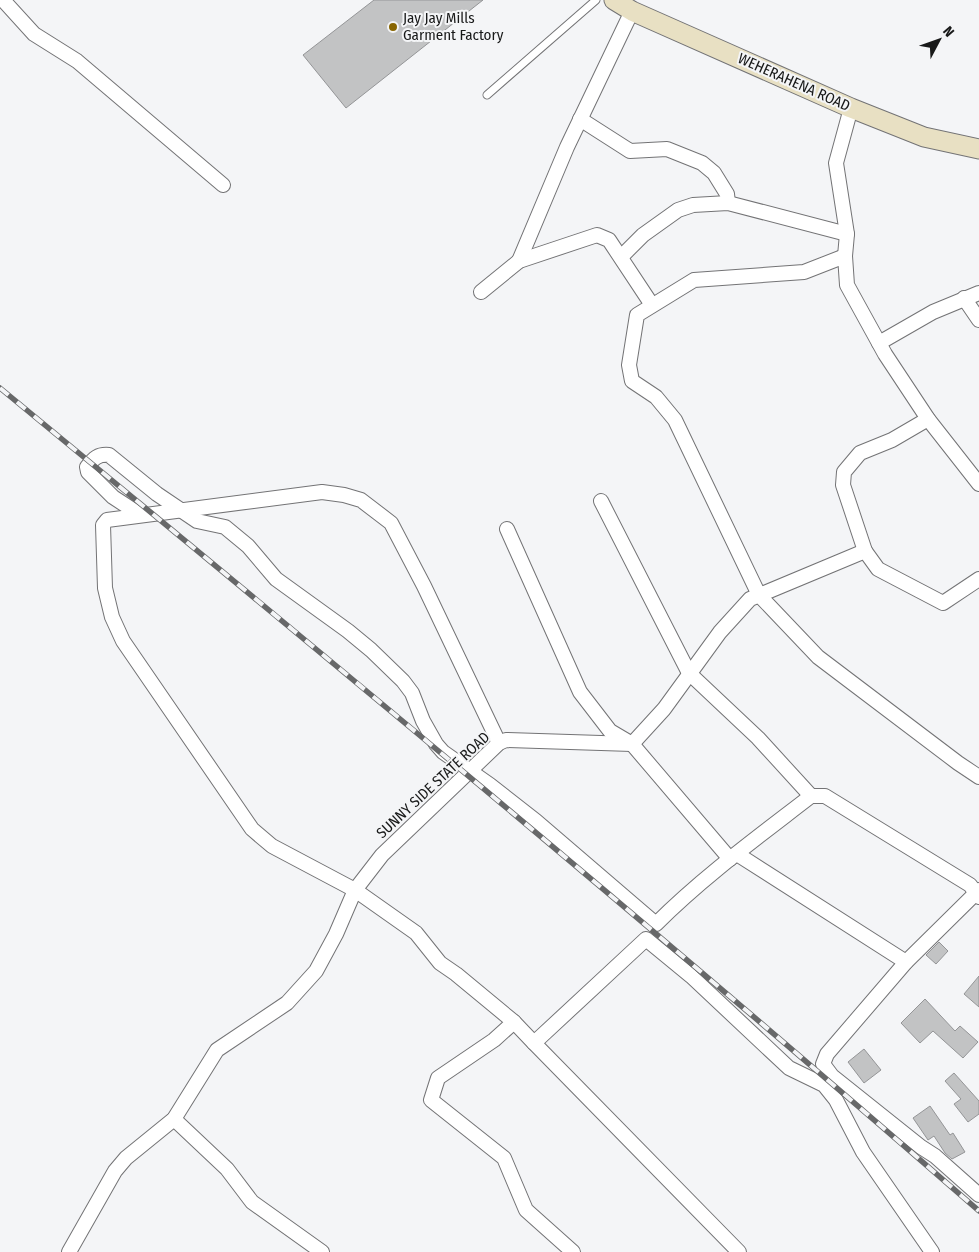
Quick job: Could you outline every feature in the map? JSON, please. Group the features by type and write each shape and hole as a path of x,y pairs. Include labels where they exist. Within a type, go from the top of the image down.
{"main road":[{"name":"WEHERAHENA ROAD","path":"614,0 632,11 851,108 924,137 979,149"}],"street":[{"path":"3,0 34,34 77,61 223,185"},
{"path":"519,261 580,119 632,11"},
{"path":"851,108 836,163 847,234 844,256 847,286 879,343 928,418 979,484"},
{"path":"580,119 630,150 667,149 702,163 714,173 727,194 728,203"},
{"path":"620,257 644,235 678,210 694,205 728,203 847,234"},
{"path":"481,292 519,261 598,235 609,240 652,304"},
{"path":"844,256 804,272 694,280 652,304 637,315 629,364 632,381 656,397 676,420 759,595 818,657 979,777"},
{"path":"879,343 933,312 979,293"},
{"path":"964,298 979,320"},
{"path":"928,418 892,440 860,453 844,472 843,485 865,551 878,570 943,603 979,579"},
{"path":"139,514 113,497 88,472 87,467 94,458 102,454 109,454 158,494 197,521 225,527 248,546 276,579 348,631 403,681 412,693 423,721 436,744 443,752 536,821 656,924 672,908 734,856 811,796 826,796 970,885 978,893 906,962 827,1054 823,1064 836,1100 863,1152 932,1252"},
{"path":"499,743 424,586 391,522 361,500 322,492 139,514 107,520 103,525 105,588 112,617 123,640 252,829 272,846 355,890 416,933 440,963 514,1022 739,1252"},
{"path":"601,501 689,673 758,738 811,796"},
{"path":"507,529 580,692 610,731 632,744 734,856 906,962"},
{"path":"632,744 664,709 720,632 750,599 865,551"},
{"name":"SUNNY SIDE STATE ROAD","path":"69,1252 114,1172 126,1158 174,1119 217,1050 287,1003 316,971 336,934 355,890 382,855 499,743 506,740 632,744"},
{"path":"534,1042 646,939 691,976 789,1068 828,1080 935,1156 979,1195"},
{"path":"514,1022 494,1040 438,1078 431,1100 504,1158 526,1210 574,1252"},
{"path":"174,1119 227,1169 252,1202 322,1252"}],"lane":[{"path":"487,95 596,0"}],"building":[{"name":"Jay Jay Mills Garment Factory","path":"374,0 483,0 346,108 303,55"},
{"path":"939,942 948,951 936,964 926,955"},
{"path":"979,976 979,1007 964,994"},
{"path":"925,999 955,1031 960,1026 978,1042 963,1058 933,1031 920,1043 901,1023"},
{"path":"864,1049 881,1070 864,1083 848,1062"},
{"path":"954,1073 979,1101 979,1114 968,1122 954,1104 961,1099 945,1081"},
{"path":"930,1106 950,1135 953,1133 965,1152 952,1159 945,1153 934,1136 928,1140 913,1118"}],"railway":[{"path":"0,388 615,899 979,1211"}],"place":[{"name":"Jay Jay Mills Garment Factory","path":"393,27"}]}
